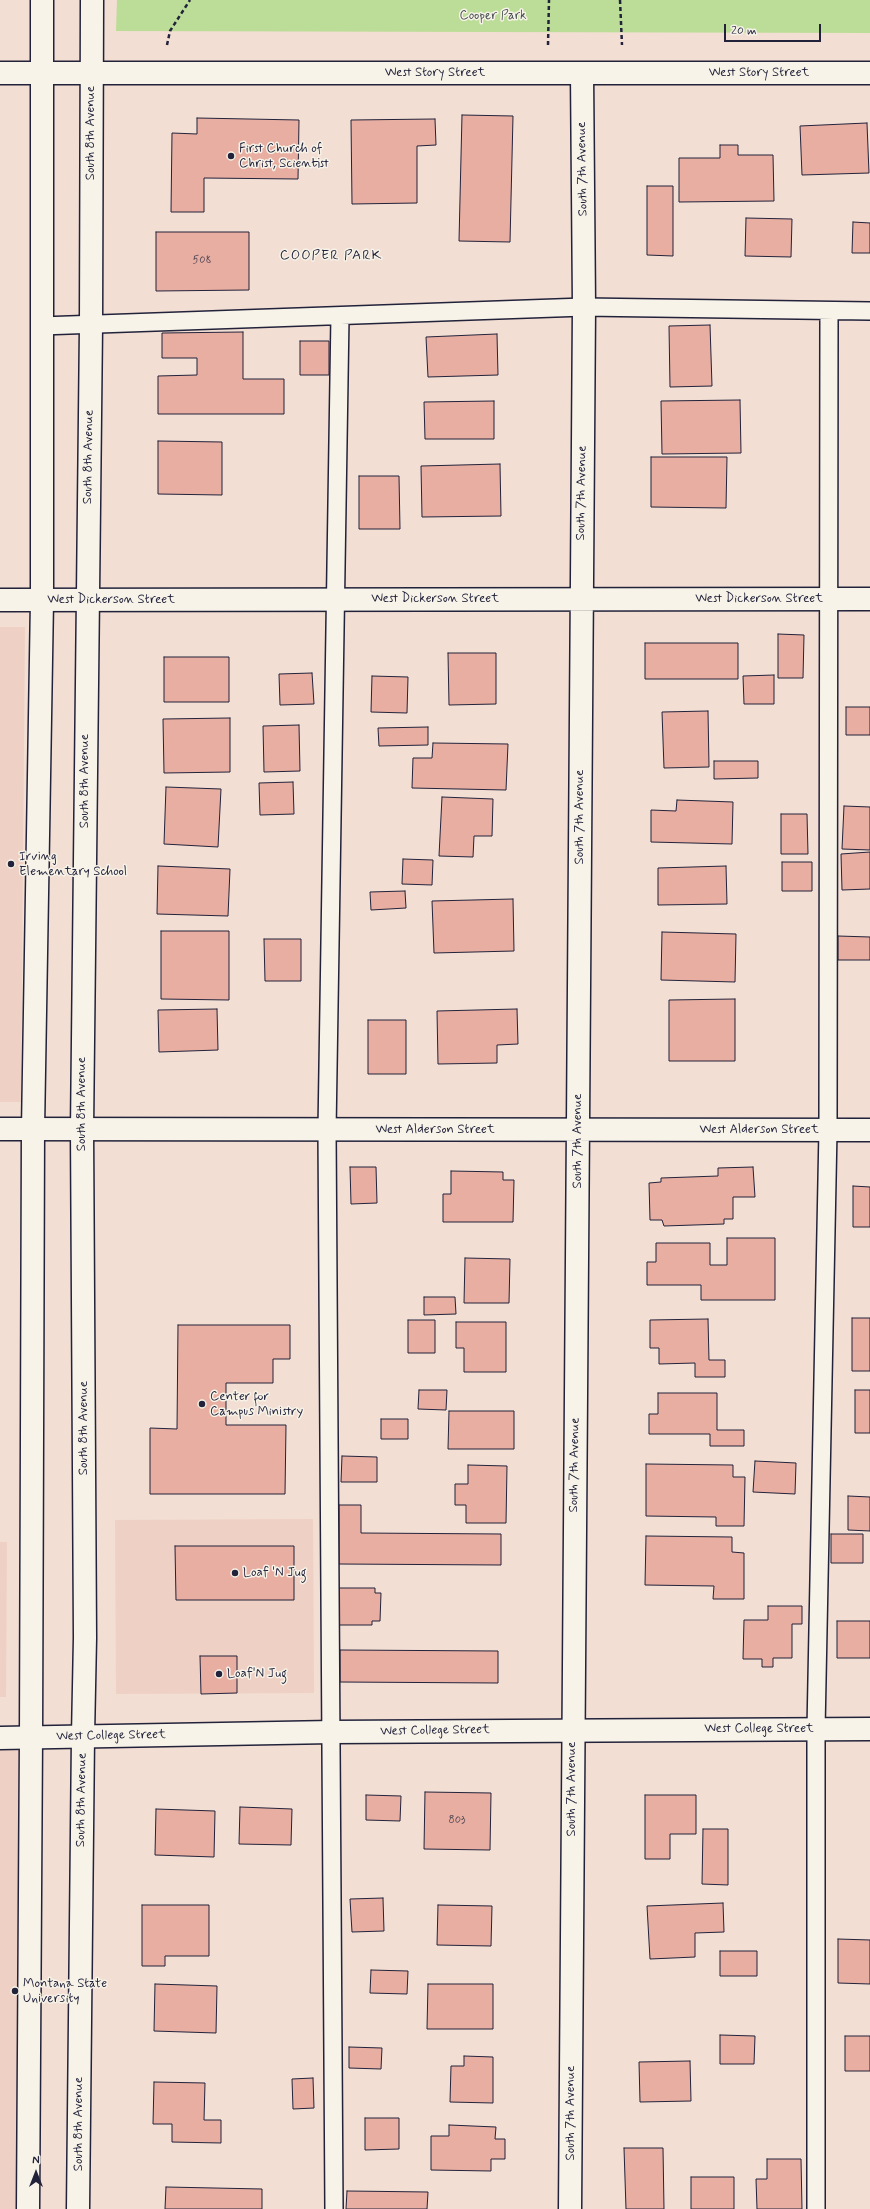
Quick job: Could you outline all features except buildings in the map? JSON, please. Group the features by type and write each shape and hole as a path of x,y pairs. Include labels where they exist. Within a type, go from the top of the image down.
{"street":[{"path":"28,2209 33,1129 42,600 42,0"},
{"name":"South 8th Avenue","path":"78,2209 82,1736 85,1638 82,1129 86,600 91,326 90,73 92,0"},
{"name":"West Story Street","path":"0,73 870,73"},
{"name":"South 7th Avenue","path":"570,2209 584,307 582,73"},
{"name":"West Dickerson Street","path":"0,600 870,599"},
{"name":"West Alderson Street","path":"0,1129 870,1130"},
{"name":"West College Street","path":"0,1738 332,1732 870,1729"}],"lane":[{"path":"41,326 91,326 584,307 870,311"},
{"path":"816,2209 816,1729 828,1130 829,311"},
{"path":"334,2209 327,1130 340,316"}],"path":[{"path":"161,73 170,31 190,0"},
{"path":"548,73 549,0"},
{"path":"620,0 623,73"}],"shaded area":[{"name":"Irving Elementary School","path":"0,627 25,627 21,1102 0,1102"},
{"path":"313,1519 314,1693 116,1694 115,1520"},
{"path":"0,1542 7,1542 6,1697 0,1697"},
{"name":"Montana State University","path":"31,1737 28,2209 0,2209 0,1738"}],"green space":[{"name":"Cooper Park","path":"117,0 870,0 870,33 116,31"}],"place":[{"name":"First Church of Christ, Scientist","path":"231,156"},
{"name":"Irving Elementary School","path":"11,864"},
{"name":"Center for Campus Ministry","path":"202,1404"},
{"name":"Loaf 'N Jug","path":"235,1573"},
{"name":"Loaf'N Jug","path":"219,1674"},
{"name":"Montana State University","path":"15,1991"}],"district":[{"name":"COOPER PARK","path":"331,256"}]}
